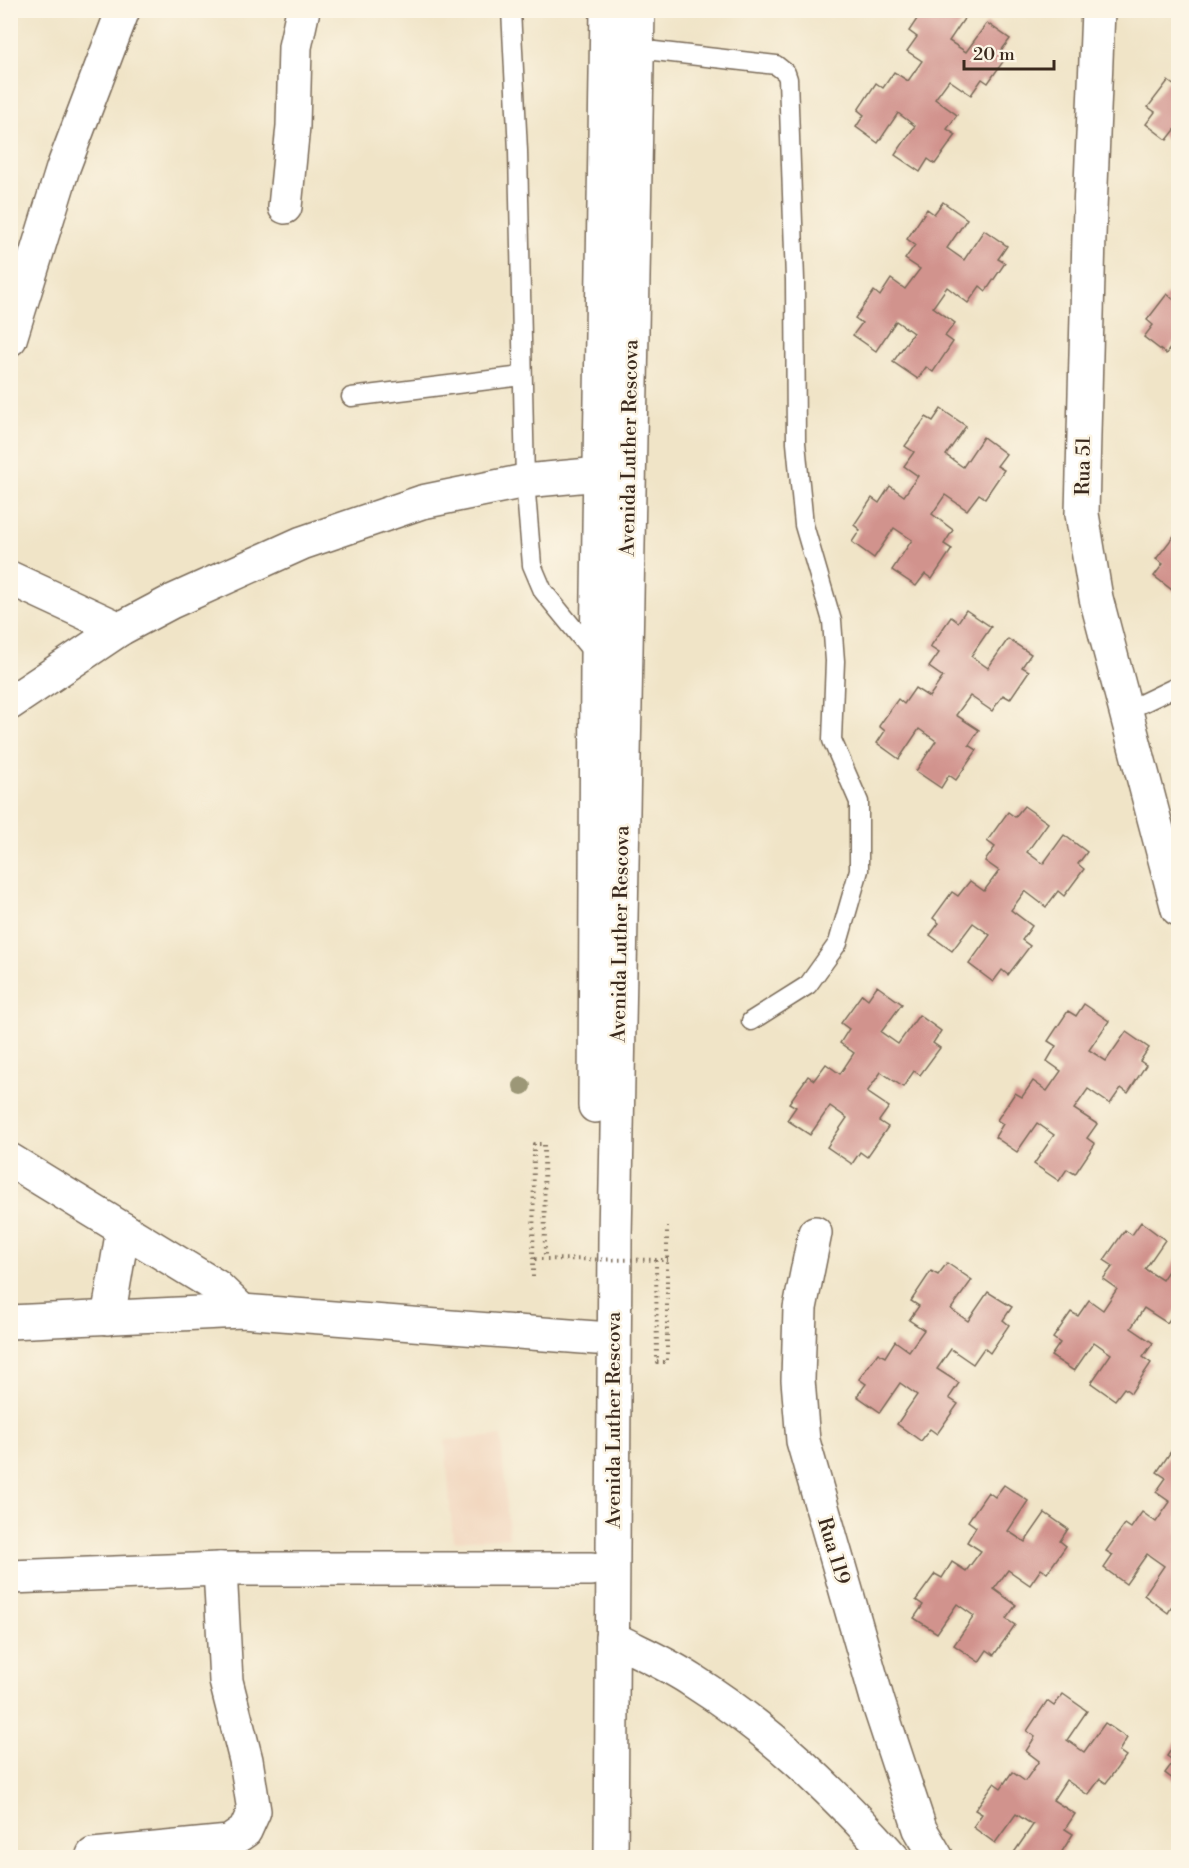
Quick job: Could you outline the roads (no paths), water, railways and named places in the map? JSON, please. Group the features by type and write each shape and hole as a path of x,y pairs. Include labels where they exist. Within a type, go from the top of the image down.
{"street":[{"path":"10,339 63,168 123,10"},
{"path":"285,207 293,126 295,47 303,10"},
{"name":"Avenida Luther Rescova","path":"589,1857 591,1569 596,1338 597,657 607,10"},
{"name":"Avenida Luther Rescova","path":"612,1857 615,1226 638,10"},
{"name":"Rua 51","path":"1098,10 1089,235 1082,514 1096,597 1179,909"},
{"path":"10,703 120,629 171,602 302,543 422,502 525,480 600,474"},
{"path":"10,578 120,629"},
{"path":"10,1160 216,1286 242,1311"},
{"path":"108,1318 123,1229"},
{"name":"Rua 119","path":"815,1233 800,1308 798,1380 803,1441 878,1702 920,1829 937,1857"},
{"path":"10,1322 242,1311 596,1338"},
{"path":"10,1577 219,1569 591,1569"},
{"path":"93,1855 229,1842 245,1831 254,1811 246,1760 226,1681 219,1569"},
{"path":"612,1638 692,1679 757,1725 803,1766 893,1857"}],"lane":[{"path":"511,10 518,152 525,480 532,566 543,591 597,657"},
{"path":"638,49 776,65 786,73 788,79 794,257 796,443 804,525 832,621 836,660 832,740 860,802 859,870 838,943 808,985 751,1021"},
{"path":"351,397 522,376"},
{"path":"1126,711 1179,686"}]}
